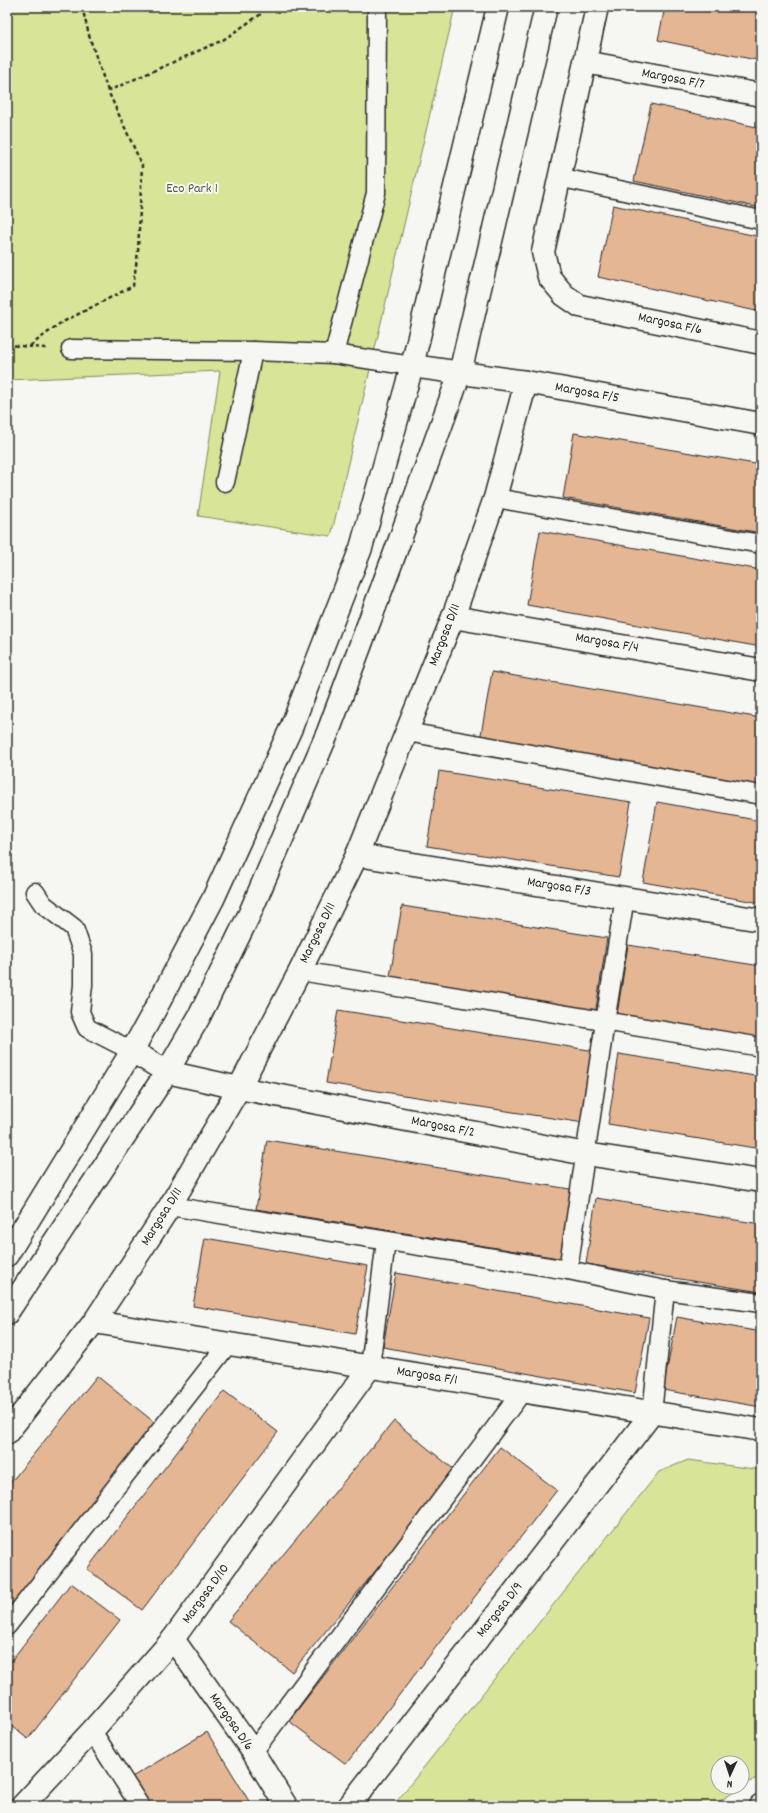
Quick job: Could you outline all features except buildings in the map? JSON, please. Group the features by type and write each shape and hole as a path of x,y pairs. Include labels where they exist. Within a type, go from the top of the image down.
{"street":[{"path":"7,1255 132,1051 213,899 291,728 361,548 412,366 498,7"},
{"path":"7,1313 167,1072 200,1017 250,913 328,732 395,553 460,372 546,7"},
{"path":"558,176 597,7"},
{"name":"Margosa F/7","path":"585,62 761,96"},
{"name":"Margosa F/6","path":"558,176 543,252 549,277 564,296 580,306 761,343"},
{"name":"Margosa F/5","path":"412,366 526,382 761,424"},
{"name":"Margosa D/11","path":"7,1433 94,1322 170,1206 239,1088 300,971 357,855 453,617 495,498 526,382"},
{"name":"Margosa F/4","path":"453,617 761,670"},
{"name":"Margosa F/3","path":"357,855 761,920"},
{"name":"Margosa F/2","path":"132,1051 167,1072 239,1088 586,1154 761,1181"},
{"name":"Margosa F/1","path":"94,1322 761,1430"},
{"name":"Margosa D/10","path":"22,1806 92,1731 173,1640 370,1367"},
{"name":"Margosa D/9","path":"349,1806 652,1413"},
{"name":"Margosa D/6","path":"173,1640 253,1752 286,1806"}],"lane":[{"path":"334,354 376,193 377,7"},
{"path":"558,176 761,220"},
{"path":"71,349 252,351 334,354 412,366"},
{"path":"226,482 252,351"},
{"path":"495,498 761,544"},
{"path":"407,732 761,795"},
{"path":"35,892 43,904 74,928 83,954 83,986 80,1012 87,1028 132,1051"},
{"path":"568,1270 604,1022 625,897"},
{"path":"300,971 761,1047"},
{"path":"170,1206 568,1270 665,1290 761,1303"},
{"path":"370,1367 386,1241"},
{"path":"652,1413 665,1290"},
{"path":"7,1626 228,1344"},
{"path":"253,1752 522,1392"},
{"path":"92,1731 140,1806"}],"path":[{"path":"7,345 30,346 59,324 133,286 138,252 142,165 108,90 90,39 82,7"},
{"path":"108,90 223,40 261,14 262,7"}],"green space":[{"name":"Eco Park 1","path":"7,7 455,7 331,536 198,516 220,371 7,380"},
{"path":"688,1460 761,1470 761,1775 750,1782 750,1755 710,1755 710,1795 729,1795 712,1806 393,1806 659,1472"}]}
